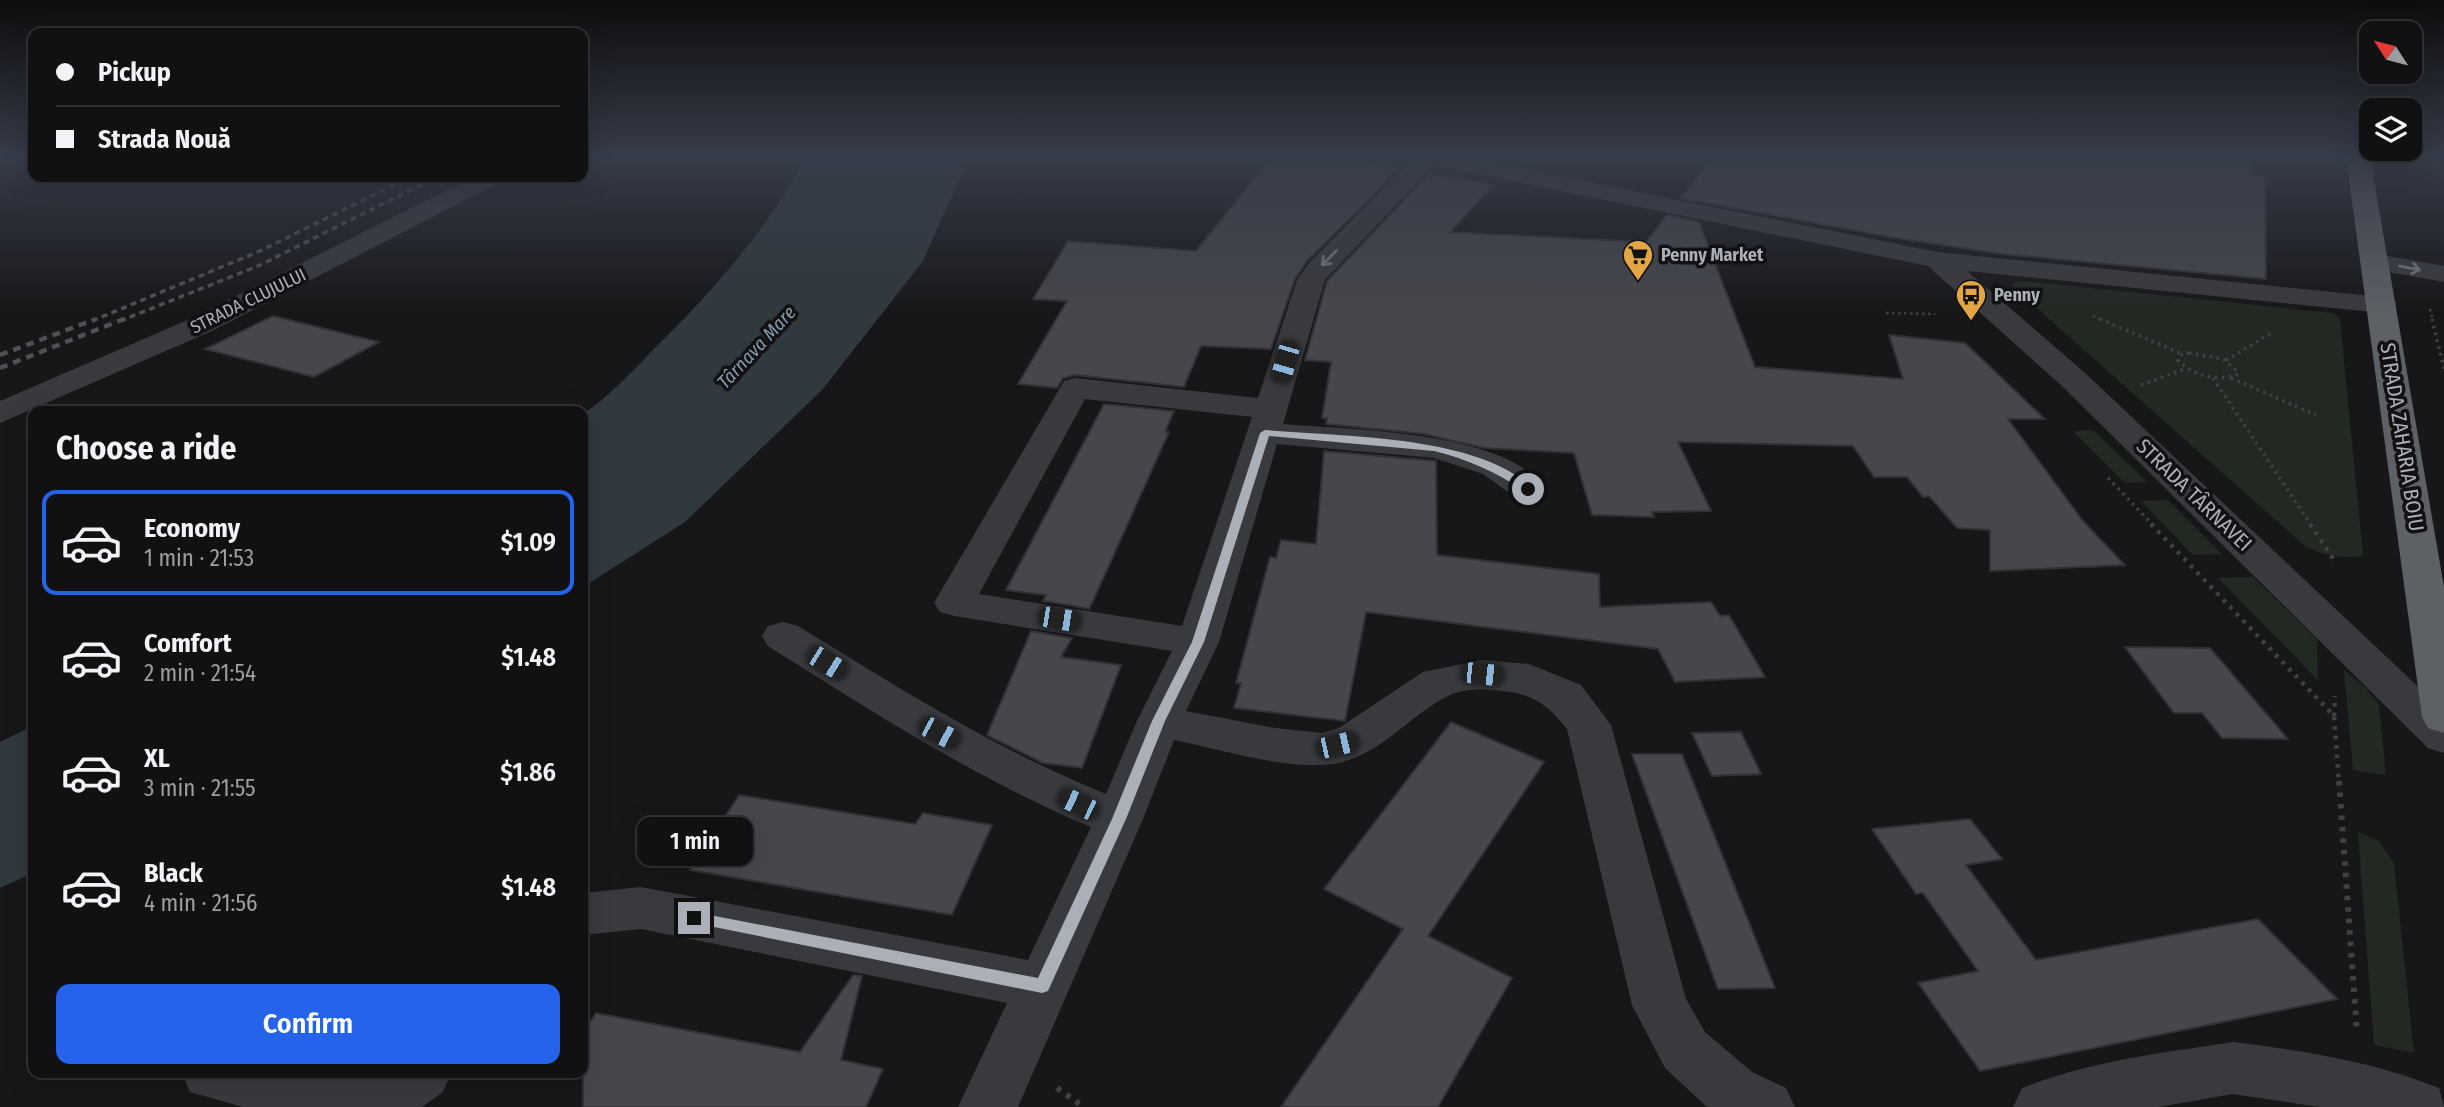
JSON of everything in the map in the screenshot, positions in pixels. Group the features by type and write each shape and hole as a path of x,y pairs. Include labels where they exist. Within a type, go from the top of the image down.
{"highway":[{"name":"STRADA ZAHARIA BOIU","path":"2367,209 2444,717"}],"street":[{"name":"STRADA CLUJULUI","path":"0,412 201,325 429,209"},
{"path":"988,1107 1119,819 1159,721 1198,642 1311,280 1378,209"},
{"name":"STRADA TÂRNAVEI","path":"1684,209 1937,260 2382,304"},
{"name":"STRADA TÂRNAVEI","path":"1937,260 2073,379 2444,737"},
{"path":"2376,261 2444,274"},
{"path":"1198,642 954,603 1075,388 1464,454 1495,467 1528,489"},
{"path":"783,636 939,733 1078,804 1119,819"},
{"path":"1159,721 1275,744 1322,749 1353,741 1438,681 1482,674 1530,679 1565,696 1590,725 1660,1005 1685,1050 1731,1091 1765,1107"},
{"path":"588,913 641,908 1042,986"},
{"path":"2043,1107 2096,1091 2234,1068 2310,1078 2418,1107"},
{"path":"233,1078 346,1104 390,1096 415,1078"}],"path":[{"path":"1886,313 1940,314"},
{"path":"2231,377 2236,375 2237,368 2226,360 2198,353 2179,357 2181,364 2194,372 2213,377 2231,377 2315,415"},
{"path":"2099,468 2334,716 2361,1090"}],"shaded area":[{"path":"2022,281 2333,313 2340,319 2363,556 2334,556 2306,547 2013,287 2014,283"},
{"path":"2093,430 2147,482 2125,483 2073,431"},
{"path":"2168,500 2222,554 2193,555 2141,501"},
{"path":"2253,577 2317,639 2318,680 2218,578"},
{"path":"2344,670 2365,687 2379,705 2386,775 2353,770"},
{"path":"2358,832 2379,841 2394,863 2414,1053 2374,1045"}],"water":[{"name":"Târnava Mare","path":"775,209 946,209 923,261 823,389 685,522 588,584 588,410 626,377 715,285"},
{"path":"28,728 28,875 0,888 0,742"}],"building":[{"path":"1230,209 1359,209 1307,261 1295,279 1271,349 1201,346 1184,387 1075,375 1063,378 1057,388 1018,384 1067,301 1033,299 1068,241 1196,251"},
{"path":"1396,209 1471,209 1450,232 1646,242 1667,215 1699,222 1755,367 1903,379 1889,335 1965,343 2045,419 2008,419 2083,521 2125,565 1990,571 1990,530 1957,528 1929,496 1923,497 1907,477 1874,477 1853,446 1678,442 1711,511 1652,512 1654,517 1592,515 1574,453 1484,448 1424,434 1326,424 1327,418 1322,418 1331,362 1305,360 1327,281"},
{"path":"1738,209 2265,209 2266,279 2002,254 1896,238"},
{"path":"273,316 379,342 314,377 205,349"},
{"path":"1104,404 1174,411 1165,432 1169,432 1089,609 1043,601 1046,595 1006,590"},
{"path":"1324,451 1436,461 1437,555 1599,574 1600,607 1711,602 1720,616 1729,615 1765,677 1675,682 1658,649 1366,612 1345,721 1234,708 1241,683 1236,683 1270,557 1276,558 1281,540 1316,544"},
{"path":"1031,631 1072,638 1061,657 1121,665 1082,768 1043,763 987,735"},
{"path":"2125,647 2210,648 2288,739 2222,738 2202,713 2174,713"},
{"path":"1451,722 1544,762 1428,936 1512,978 1438,1107 1281,1107 1403,929 1324,889"},
{"path":"1741,732 1761,774 1712,776 1692,733"},
{"path":"1632,754 1682,754 1775,988 1718,989"},
{"path":"739,795 915,824 923,813 992,825 952,915 690,870"},
{"path":"1970,819 2002,859 1966,865 2036,960 2258,919 2337,999 1980,1071 1918,983 1978,971 1923,893 1916,894 1872,829"},
{"path":"853,975 862,976 841,1060 883,1069 866,1107 583,1107 583,1078 588,1078 588,1025 596,1013 800,1052"}],"railway":[{"path":"92,321 260,251 346,209"},
{"path":"120,321 258,266 373,209"},
{"path":"0,355 96,319"},
{"path":"0,368 124,319"}],"place":[{"name":"Penny Market","path":"1638,282"},
{"name":"Penny","path":"1971,322"}],"route":[{"path":"694,918 1042,986 1119,819 1159,721 1198,642 1265,433 1434,448 1464,454 1495,467 1528,489"}]}
